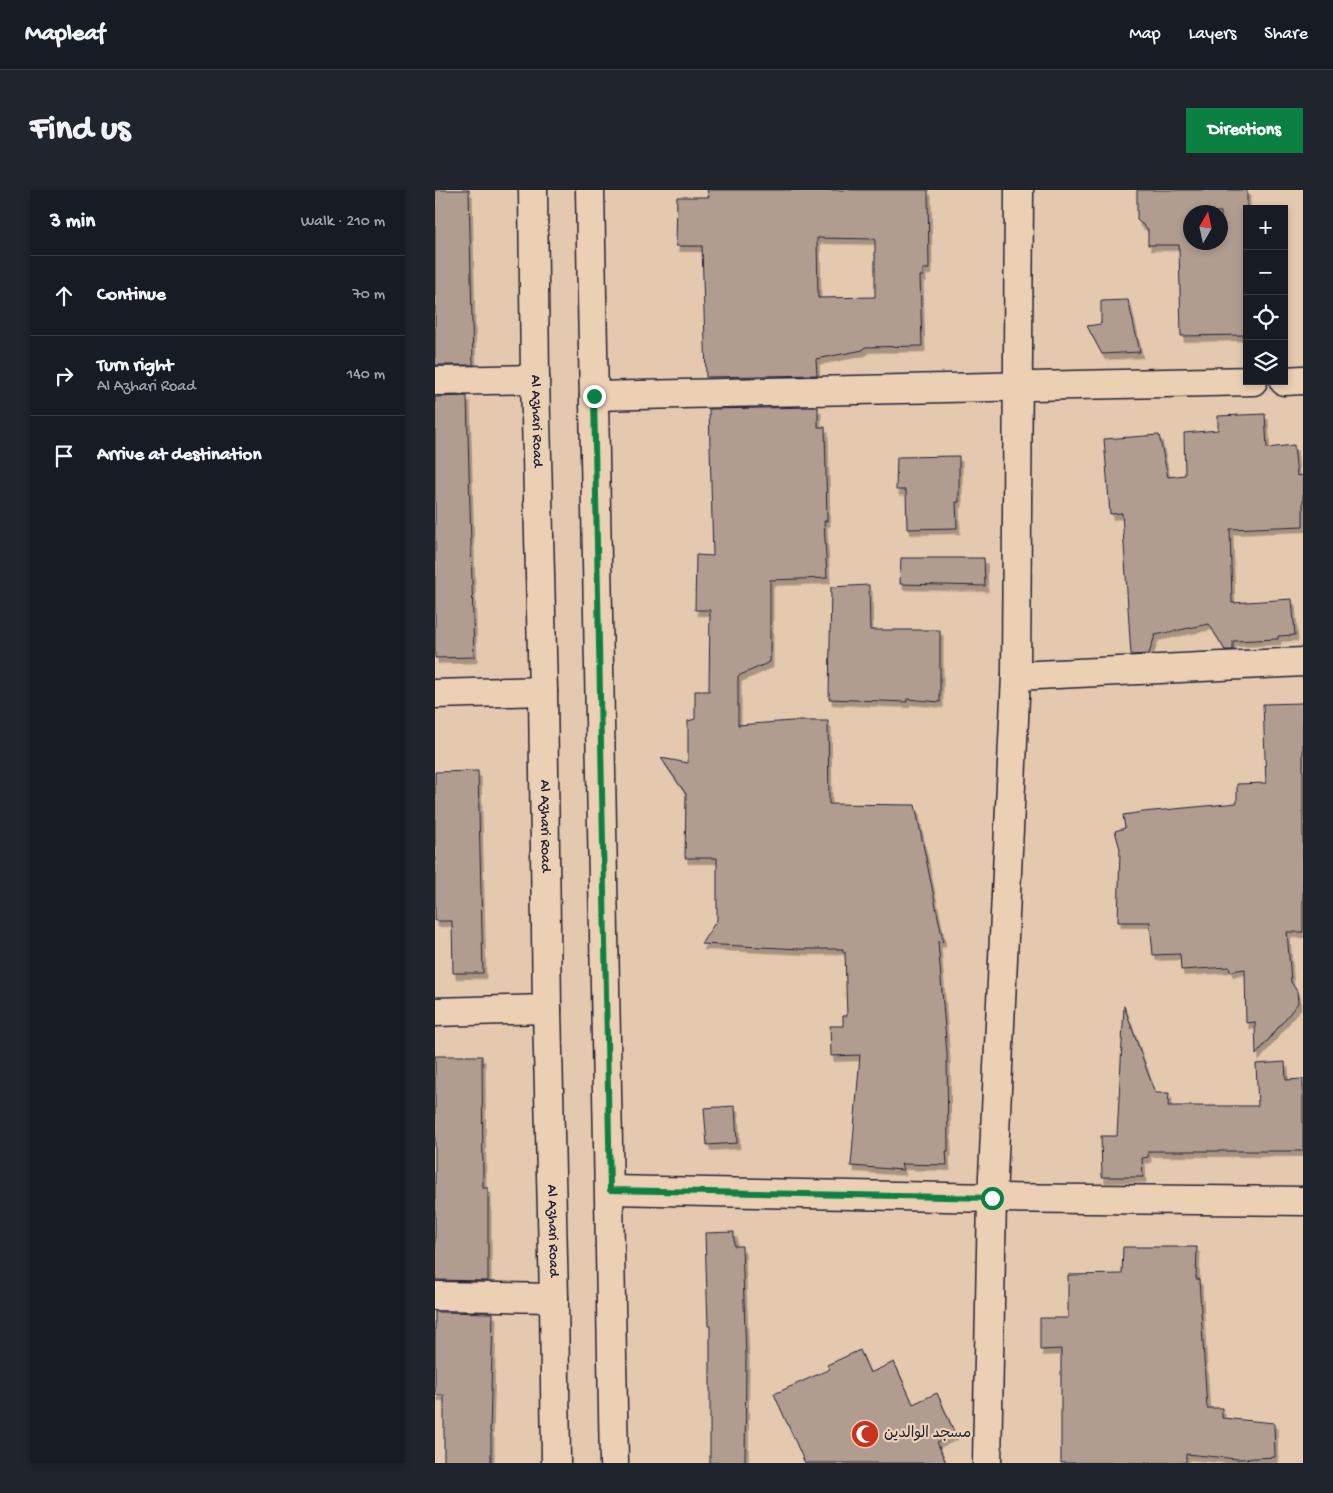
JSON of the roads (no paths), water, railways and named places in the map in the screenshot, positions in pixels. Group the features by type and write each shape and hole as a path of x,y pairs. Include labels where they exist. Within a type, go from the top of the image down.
{"street":[{"name":"Al Azhari Road","path":"533,190 556,1463"},
{"path":"590,190 614,1463"},
{"path":"987,1463 992,1198 1016,676 1019,190"},
{"path":"435,381 535,379"},
{"path":"1288,380 1303,380"},
{"path":"594,396 1243,381"},
{"path":"1016,676 1303,662"},
{"path":"435,694 543,691"},
{"path":"435,1012 547,1009"},
{"path":"610,1190 992,1198 1303,1201"},
{"path":"435,1296 554,1298"}],"place":[{"name":"مسجد الوالدين","path":"865,1434"}]}
